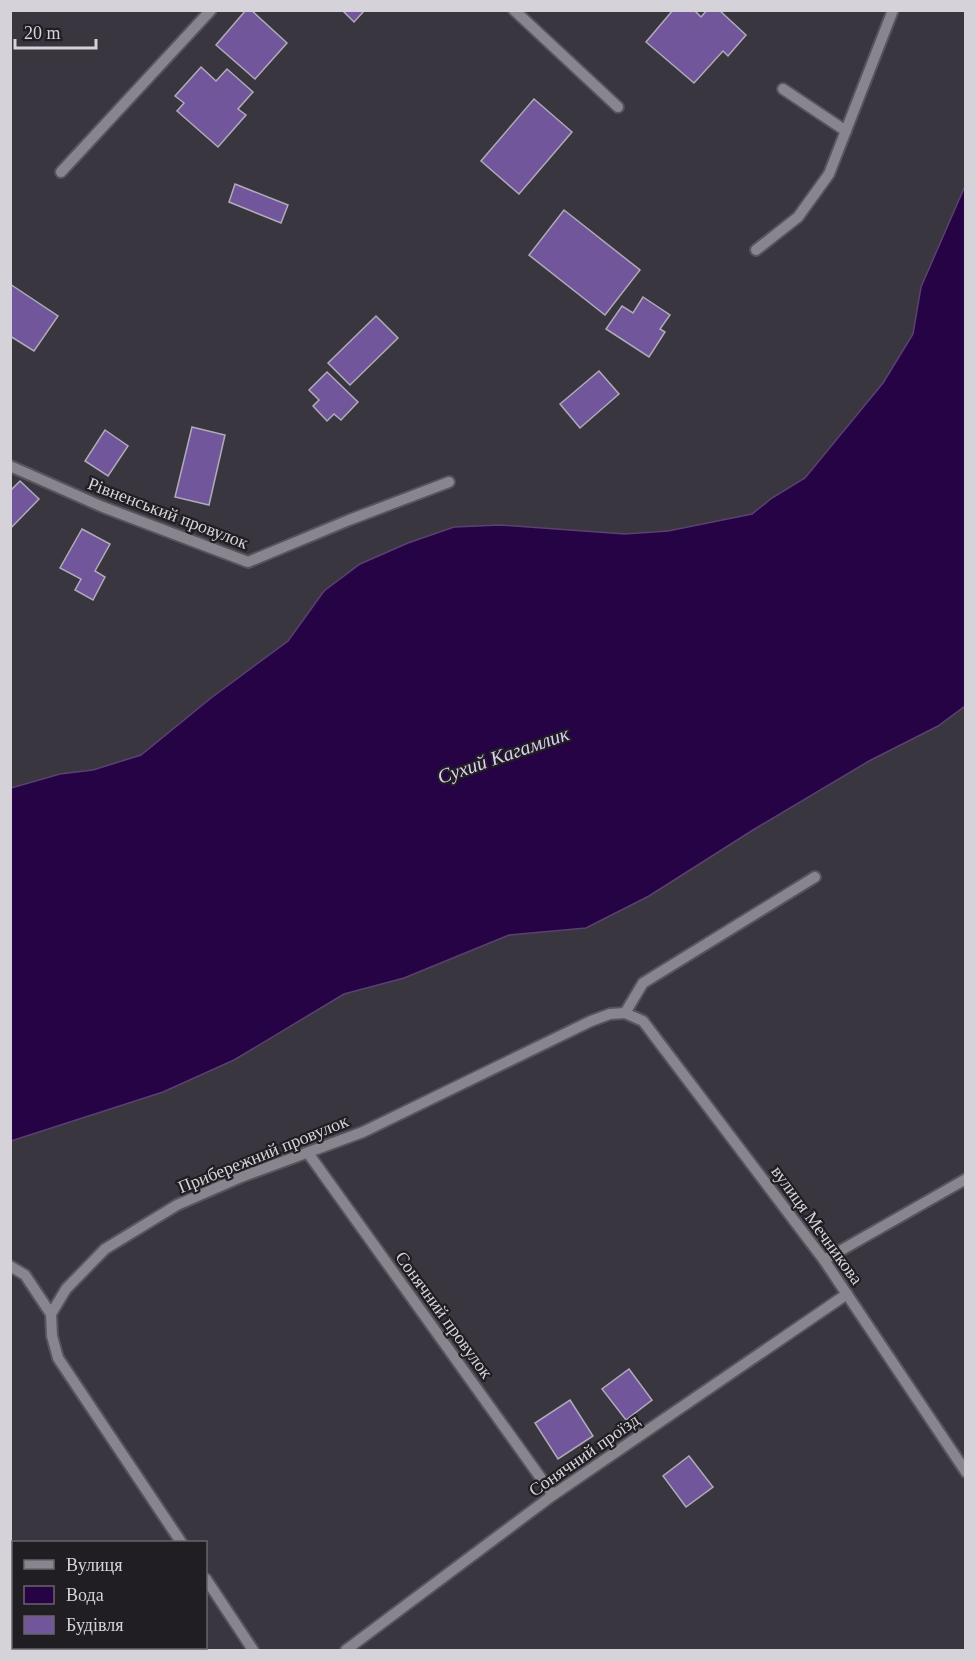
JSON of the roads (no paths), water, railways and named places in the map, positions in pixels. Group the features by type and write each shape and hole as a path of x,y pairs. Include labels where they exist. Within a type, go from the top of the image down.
{"street":[{"path":"61,172 211,10"},
{"path":"514,10 618,107"},
{"path":"756,250 798,217 829,174 893,10"},
{"path":"783,89 846,131"},
{"name":"Рівненський провулок","path":"10,466 103,507 248,562 449,482"},
{"path":"625,1013 643,983 815,877"},
{"name":"Прибережний провулок","path":"51,1314 66,1289 105,1249 177,1205 241,1177 363,1132 591,1021 610,1014 625,1013"},
{"name":"вулиця Мечникова","path":"625,1013 643,1021 824,1260 966,1472"},
{"name":"Сонячний провулок","path":"308,1153 553,1496"},
{"path":"824,1260 966,1179"},
{"path":"10,1266 25,1275 51,1314 52,1336 58,1358 180,1541"},
{"name":"Сонячний проїзд","path":"346,1650 553,1496 847,1294"},
{"path":"207,1581 253,1650"}],"water":[{"name":"Сухий Кагамлик","path":"965,186 965,706 938,726 869,761 753,830 649,896 586,928 509,935 404,978 344,994 234,1060 163,1092 11,1141 11,788 60,774 93,770 141,755 211,698 288,641 324,591 360,564 408,543 454,527 500,525 625,534 668,531 752,514 772,498 805,478 883,383 913,334 921,287"}]}
